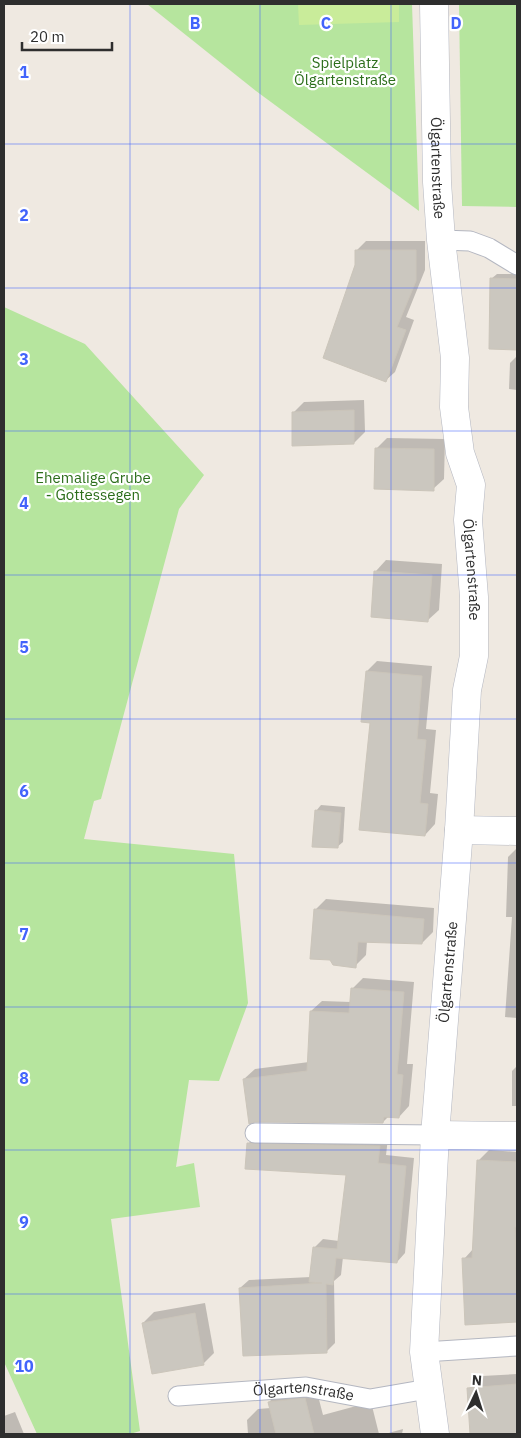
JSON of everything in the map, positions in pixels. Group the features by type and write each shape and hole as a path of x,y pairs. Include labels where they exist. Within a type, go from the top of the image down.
{"street":[{"name":"Ölgartenstraße","path":"434,4 437,182 441,240 455,358 454,407 456,425 460,453 471,485 468,520 474,597 474,656 467,690 459,830 435,1135 424,1352 436,1434"},
{"path":"459,830 517,831"},
{"path":"435,1135 517,1136"}],"lane":[{"path":"441,240 470,241 489,248 517,265"},
{"path":"255,1133 435,1135"},
{"path":"424,1352 517,1346"},
{"name":"Ölgartenstraße","path":"178,1396 306,1387 370,1399 428,1389"}],"green space":[{"name":"Spielplatz Ölgartenstraße","path":"147,4 412,4 419,211 256,91"},
{"path":"298,4 399,4 399,22 299,25"},
{"path":"459,4 517,4 517,207 462,206"},
{"name":"Ehemalige Grube - Gottessegen","path":"4,307 85,344 204,475 179,509 101,799 94,801 84,839 234,854 248,1003 219,1081 189,1080 176,1167 194,1163 200,1207 111,1219 140,1431 130,1434 37,1434 4,1362"}],"building":[{"path":"355,250 416,250 416,281 397,327 406,330 386,382 323,358 355,265"},
{"path":"490,278 517,279 517,350 489,349"},
{"path":"354,410 354,444 292,446 292,412"},
{"path":"375,448 434,449 434,491 374,489"},
{"path":"374,571 432,575 428,622 371,617"},
{"path":"366,671 422,676 417,739 426,740 420,803 428,804 425,836 359,830 370,723 361,722"},
{"path":"315,810 341,813 338,848 312,847"},
{"path":"314,909 424,919 422,944 358,942 356,968 333,965 330,960 310,959"},
{"path":"351,988 404,992 397,1074 403,1075 399,1118 384,1117 383,1123 255,1122 249,1124 243,1079 307,1071 310,1011 349,1013"},
{"path":"247,1143 380,1146 378,1163 406,1166 397,1263 336,1258 333,1285 326,1284 327,1353 243,1356 239,1288 322,1283 309,1282 313,1247 337,1249 346,1175 245,1169"},
{"path":"477,1160 517,1162 517,1227 515,1227 517,1322 465,1325 462,1258 472,1258"},
{"path":"195,1313 204,1365 152,1374 142,1323"},
{"path":"517,1384 517,1434 470,1434 467,1388"},
{"path":"305,1398 314,1434 276,1434 268,1402"}]}
